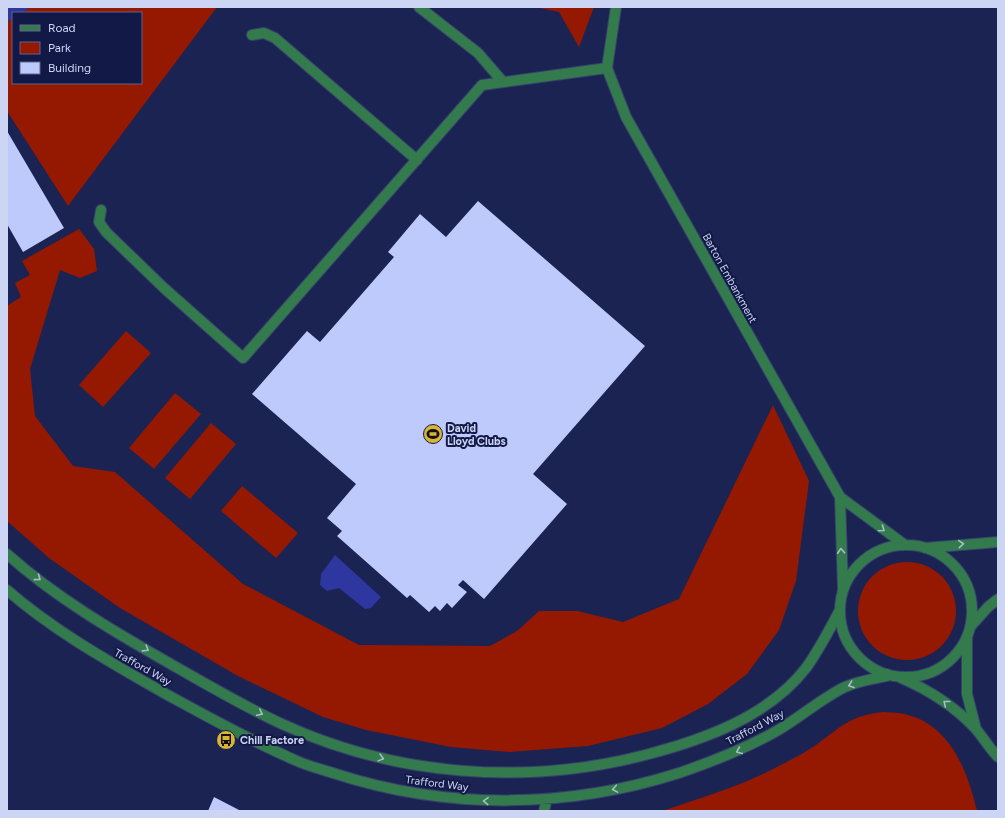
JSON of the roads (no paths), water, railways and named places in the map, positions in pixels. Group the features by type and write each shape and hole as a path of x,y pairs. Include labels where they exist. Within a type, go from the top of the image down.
{"street":[{"path":"419,7 478,53 503,82"},
{"path":"101,210 99,222 106,232 164,288 243,358 482,85 607,68 616,7"},
{"path":"252,35 264,33 275,38 417,160"},
{"name":"Barton Embankment","path":"607,68 626,117 840,497 905,545"},
{"name":"Barton Embankment","path":"840,497 843,590"},
{"path":"998,542 925,548 905,545 886,548 868,556 853,571 843,590 840,610 843,631 852,650 868,665 887,674 908,677 930,672 949,661 962,646 968,632 988,607 998,599"},
{"path":"925,548 943,556 952,565 968,587 972,607 968,632 967,694 976,729 985,744 998,757"},
{"name":"Trafford Way","path":"7,554 74,605 154,654 236,701 284,725 331,743 383,759 421,767 472,773 522,773 572,770 622,761 667,750 709,735 741,721 769,703 792,683 811,660 840,610"},
{"name":"Trafford Way","path":"7,590 49,622 109,662 238,734 299,762 358,781 413,794 467,800 505,802 547,799 618,789 712,762 764,738 845,687 887,676 887,674"},
{"path":"897,676 920,686 939,697 976,729"},
{"path":"544,811 547,799"}],"place":[{"name":"David Lloyd Clubs","path":"433,434"},
{"name":"Chill Factore","path":"226,740"}]}
